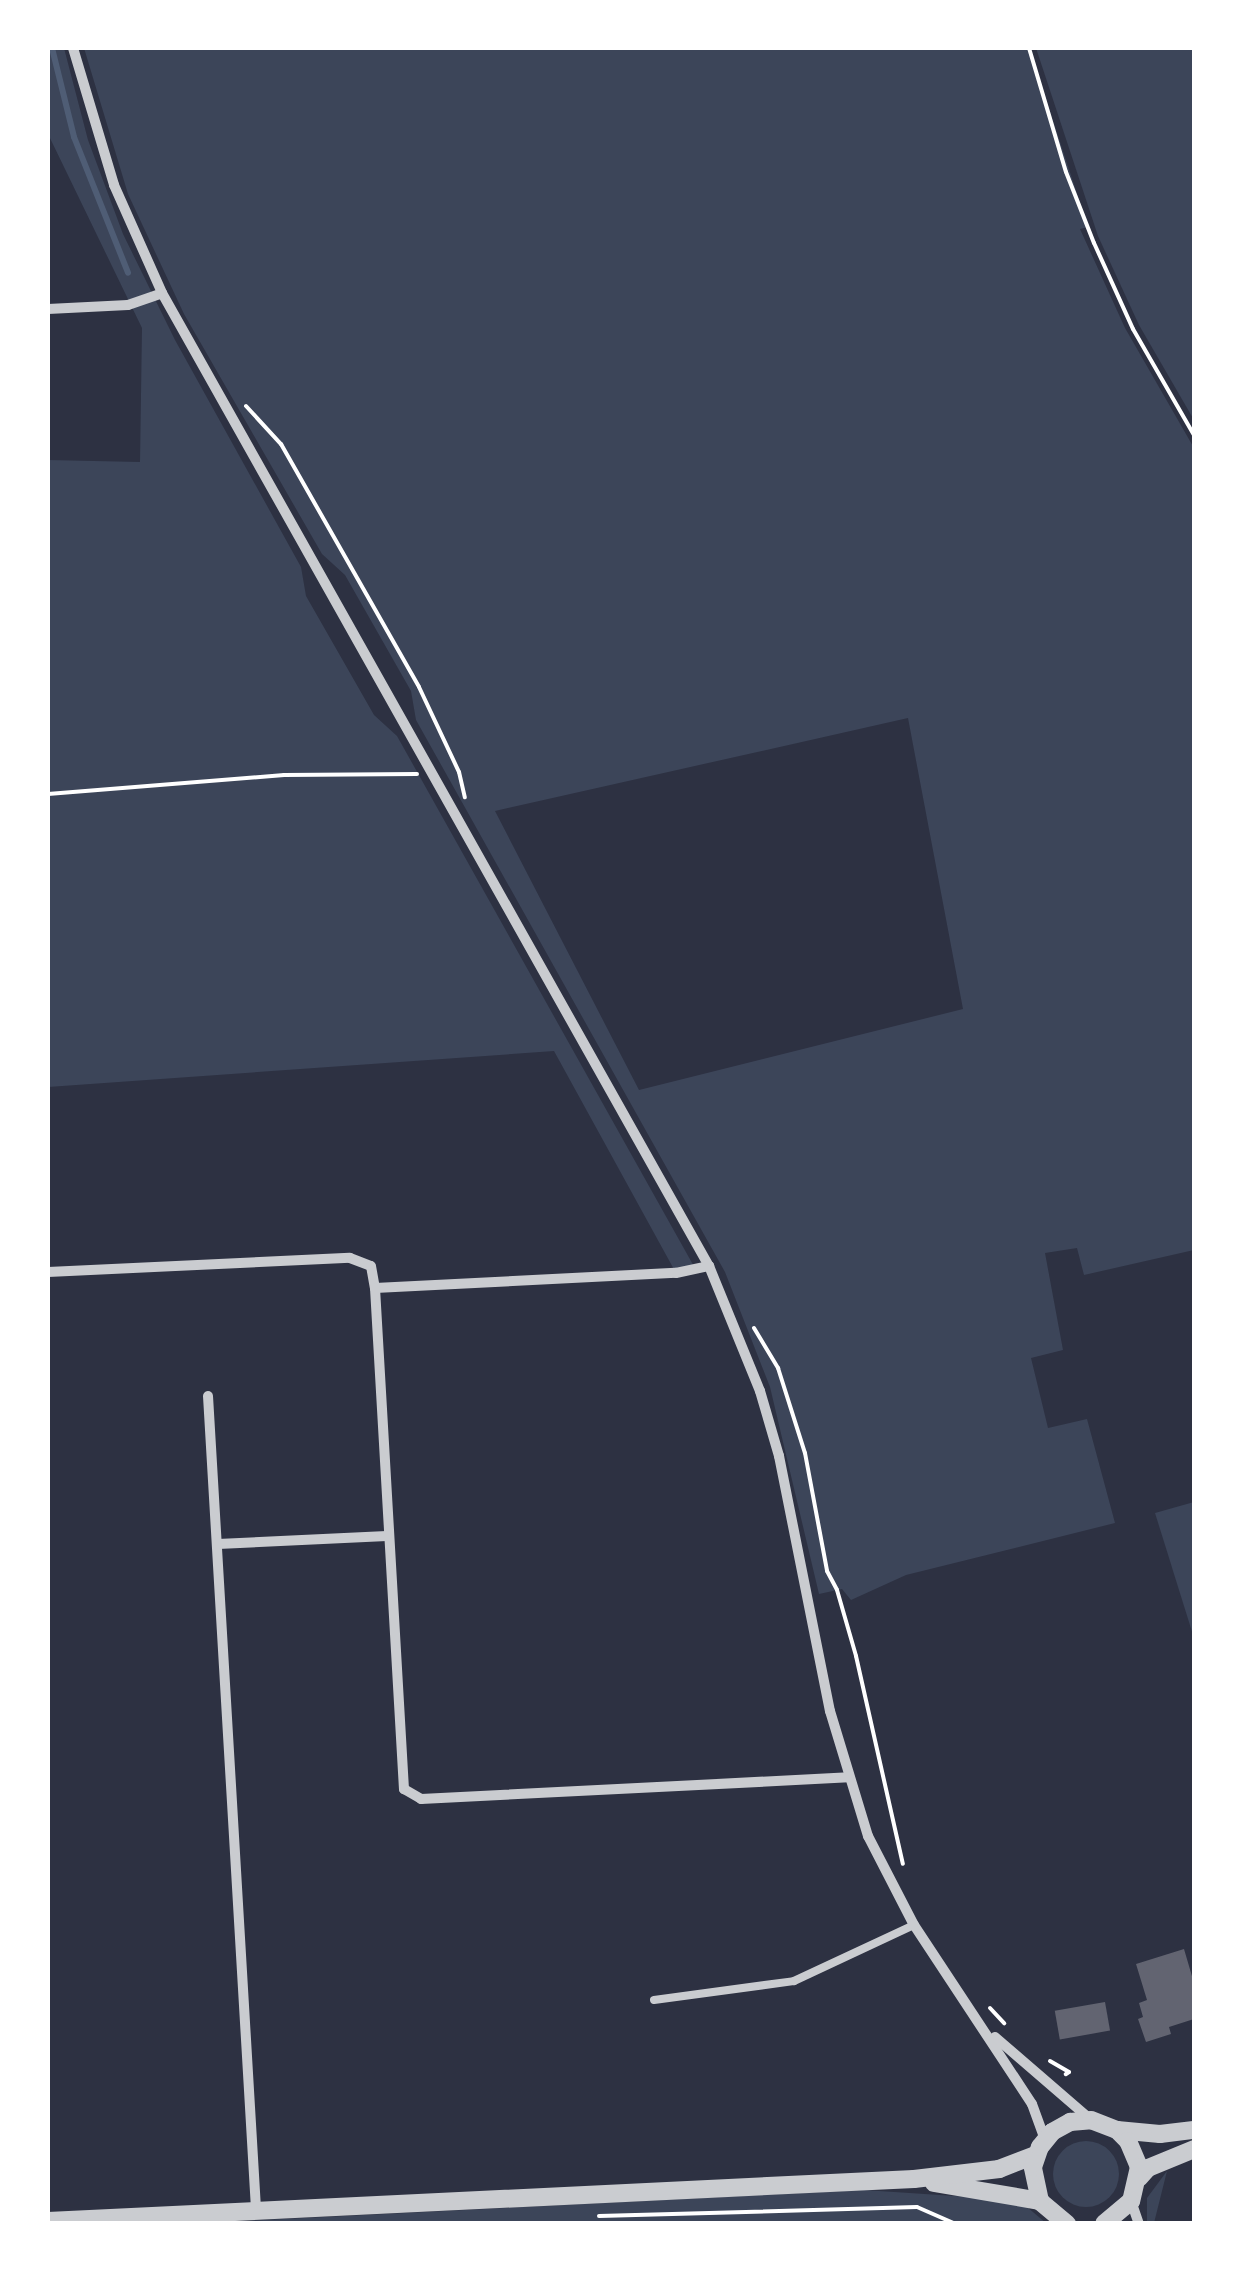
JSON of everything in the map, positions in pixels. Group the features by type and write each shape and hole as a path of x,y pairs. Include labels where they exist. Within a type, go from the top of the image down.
{"street":[{"path":"73,48 114,185 162,293 709,1266 760,1390 848,1776 868,1836 914,1925 987,2030 1032,2104 1041,2147 1033,2181 1040,2201"},
{"path":"48,309 128,305 162,293"},
{"path":"48,1272 350,1258 371,1266 376,1288 401,1784 414,1797 848,1776"},
{"path":"376,1288 676,1272 709,1266"},
{"path":"208,1396 256,2209"},
{"path":"218,1544 387,1536"},
{"path":"987,2030 1092,2120 1117,2130 1160,2134 1194,2130"},
{"path":"48,2221 914,2179 999,2169 1041,2147 1070,2122 1092,2120"},
{"path":"1104,2224 1132,2201 1139,2178 1136,2155 1117,2130"},
{"path":"1139,2178 1159,2162 1194,2149"},
{"path":"914,2179 1040,2201 1068,2224"},
{"path":"1132,2201 1139,2224"}],"lane":[{"path":"654,2000 794,1981 914,1925"}],"path":[{"path":"1029,48 1066,172 1094,243 1133,330 1194,435"},
{"path":"48,794 284,775 388,777 431,771"},
{"path":"837,1590 905,1875"},
{"path":"984,2001 1010,2030"},
{"path":"1039,2054 1069,2072"},
{"path":"588,2217 917,2207 956,2224"}],"shaded area":[{"path":"48,48 64,48 88,140 123,234 175,340 301,567 306,596 374,715 397,736 696,1270 676,1273 554,1051 48,1087 48,460 140,462 142,328 48,134"},
{"path":"84,48 1029,48 1088,227 1080,229 1125,328 1194,448 1194,1250 1084,1275 1077,1248 1045,1253 1063,1350 1031,1358 1048,1428 1087,1419 1115,1523 906,1575 851,1600 842,1589 819,1594 770,1387 725,1272 416,720 411,691 345,575 322,554 184,314 128,194","holes":["908,718 963,1009 639,1090 495,811"]},
{"path":"1036,48 1194,48 1194,420 1139,325 1098,236"},
{"path":"1194,1502 1194,1638 1155,1513"},
{"path":"1086,2141 1099,2143 1109,2151 1117,2161 1117,2187 1109,2197 1099,2205 1086,2207 1073,2205 1063,2197 1055,2187 1053,2174 1055,2161 1063,2151 1073,2143"},
{"path":"1167,2171 1154,2223 1147,2223 1147,2198"},
{"path":"864,2190 970,2197 1027,2207 1046,2223 186,2224"}],"building":[{"path":"1184,1949 1194,1983 1194,2019 1169,2027 1171,2034 1146,2042 1138,2019 1143,2017 1139,2003 1147,2000 1136,1964"},
{"path":"1105,2002 1110,2031 1060,2039 1055,2011"}],"waterway":[{"path":"52,48 74,137 128,273"}]}
